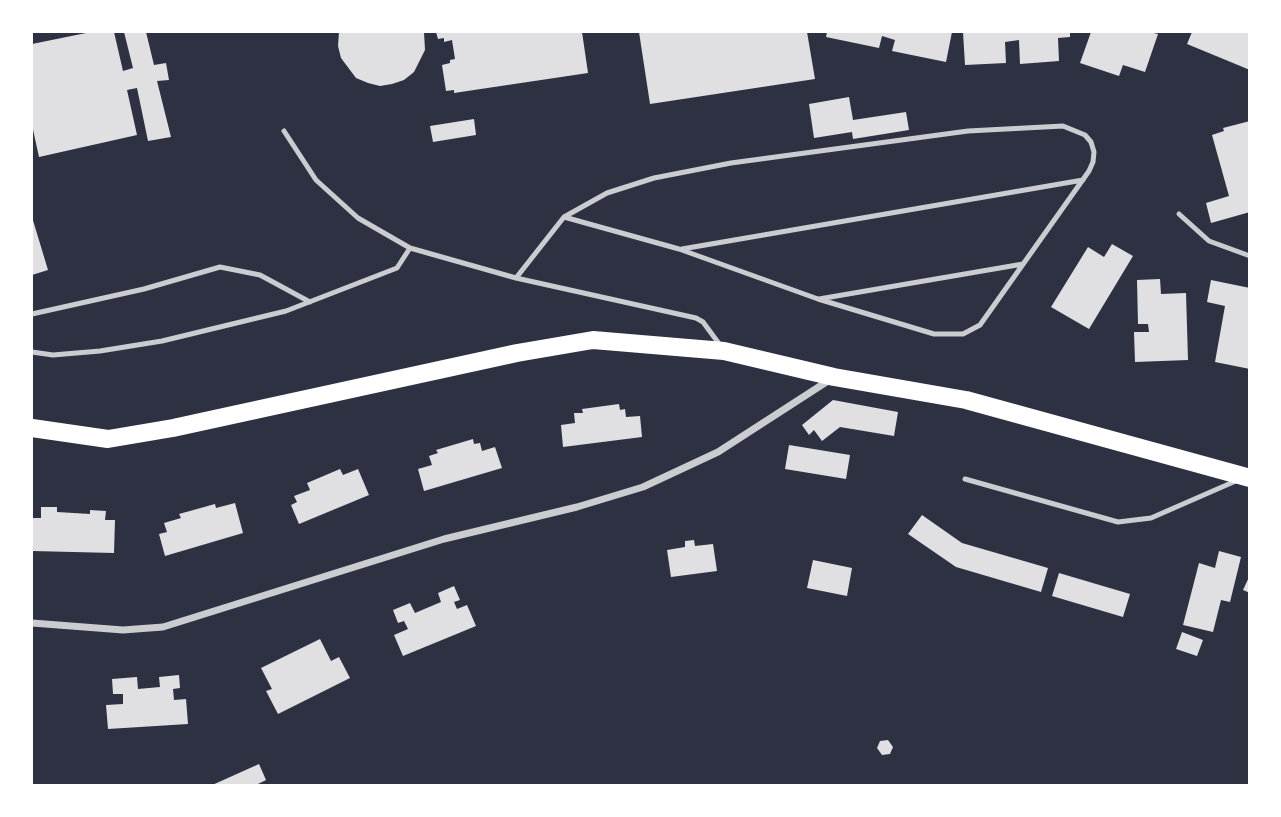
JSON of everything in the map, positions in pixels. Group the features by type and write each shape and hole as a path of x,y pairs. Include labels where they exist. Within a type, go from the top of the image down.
{"main road":[{"path":"32,428 108,439 212,420 517,353 593,340 724,351 834,377 966,400 1247,478"}],"street":[{"path":"32,623 123,630 163,627 444,539 576,507 643,487 718,452 834,377"}],"lane":[{"path":"516,278 564,216 607,193 667,176 732,163 1004,127 1063,126 1085,135 1094,152 1093,162 1083,180 980,325 963,334 934,334 818,299 679,249 564,216"},
{"path":"284,131 316,180 358,218 410,248 516,278 696,318 703,322 724,351"},
{"path":"679,249 1083,180"},
{"path":"1179,214 1209,241 1250,256"},
{"path":"32,352 52,355 100,351 162,341 286,311 397,268 410,248"},
{"path":"818,299 1023,264"},
{"path":"32,314 144,289 220,267 260,275 310,302"},
{"path":"965,479 1118,522 1151,518 1247,478"}],"building":[{"path":"91,32 114,32 123,71 133,68 124,32 146,32 154,65 166,63 169,80 157,81 171,137 148,141 137,88 127,90 137,135 39,157 32,125 32,44"},
{"path":"339,32 424,32 425,50 414,72 404,80 380,86 356,78 341,58"},
{"path":"436,32 582,32 588,73 454,93 454,90 446,91 442,65 455,59 452,40 444,42 444,38 438,39"},
{"path":"639,32 807,32 815,79 650,104"},
{"path":"827,32 952,32 946,62 892,51 895,40 882,36 879,48 826,37"},
{"path":"963,32 1070,32 1070,37 1058,38 1059,61 1020,64 1019,40 1005,42 1006,63 965,65"},
{"path":"1091,32 1158,34 1145,72 1123,65 1119,76 1080,63"},
{"path":"1192,32 1250,32 1250,70 1187,44"},
{"path":"849,97 853,120 906,112 909,130 853,139 852,132 814,138 809,104"},
{"path":"474,119 476,135 433,142 430,126"},
{"path":"1250,121 1250,212 1211,223 1206,203 1229,196 1212,135 1224,131 1223,128"},
{"path":"32,217 48,270 32,275"},
{"path":"1112,244 1133,256 1089,329 1051,307 1088,247 1104,257"},
{"path":"1160,279 1161,294 1186,293 1188,360 1135,362 1134,332 1149,332 1148,324 1138,324 1137,280"},
{"path":"1211,280 1250,288 1250,369 1215,362 1225,306 1207,302"},
{"path":"833,400 898,412 894,436 840,427 822,441 814,430 809,435 802,425"},
{"path":"619,404 620,410 625,409 626,417 640,416 642,437 563,447 561,425 575,423 574,413 583,413 582,409"},
{"path":"473,439 474,444 480,443 482,451 495,447 502,468 424,491 418,469 432,465 429,456 438,453 436,450"},
{"path":"789,445 850,455 846,479 785,469"},
{"path":"340,469 343,475 358,469 369,495 299,524 291,505 297,502 294,496 310,490 307,483"},
{"path":"235,503 243,533 165,556 159,534 167,532 164,523 181,518 179,514 215,504 216,508"},
{"path":"41,507 57,507 57,512 90,514 90,510 106,511 105,520 115,520 114,553 32,551 33,518 41,518"},
{"path":"922,515 962,543 1048,568 1041,592 956,567 908,534"},
{"path":"694,540 695,546 713,544 717,571 671,577 667,550 685,547 685,541"},
{"path":"1219,551 1241,557 1230,602 1221,600 1213,632 1183,625 1199,563 1215,568"},
{"path":"813,560 852,568 847,596 807,588"},
{"path":"1059,573 1130,594 1123,617 1052,596"},
{"path":"1250,575 1250,593 1243,590"},
{"path":"454,586 460,600 454,602 457,609 467,605 476,626 403,656 394,635 408,629 404,621 398,623 393,610 410,603 415,613 441,602 438,593"},
{"path":"1182,632 1203,640 1197,656 1176,649"},
{"path":"320,639 331,661 339,657 350,678 278,714 266,691 272,689 261,668"},
{"path":"179,675 180,688 173,689 174,700 186,699 188,724 108,729 106,705 123,704 123,694 113,694 112,679 137,677 138,689 160,687 159,677"},
{"path":"888,740 893,747 890,754 882,755 877,748 880,741"},
{"path":"259,764 266,780 254,786 210,786"}]}
